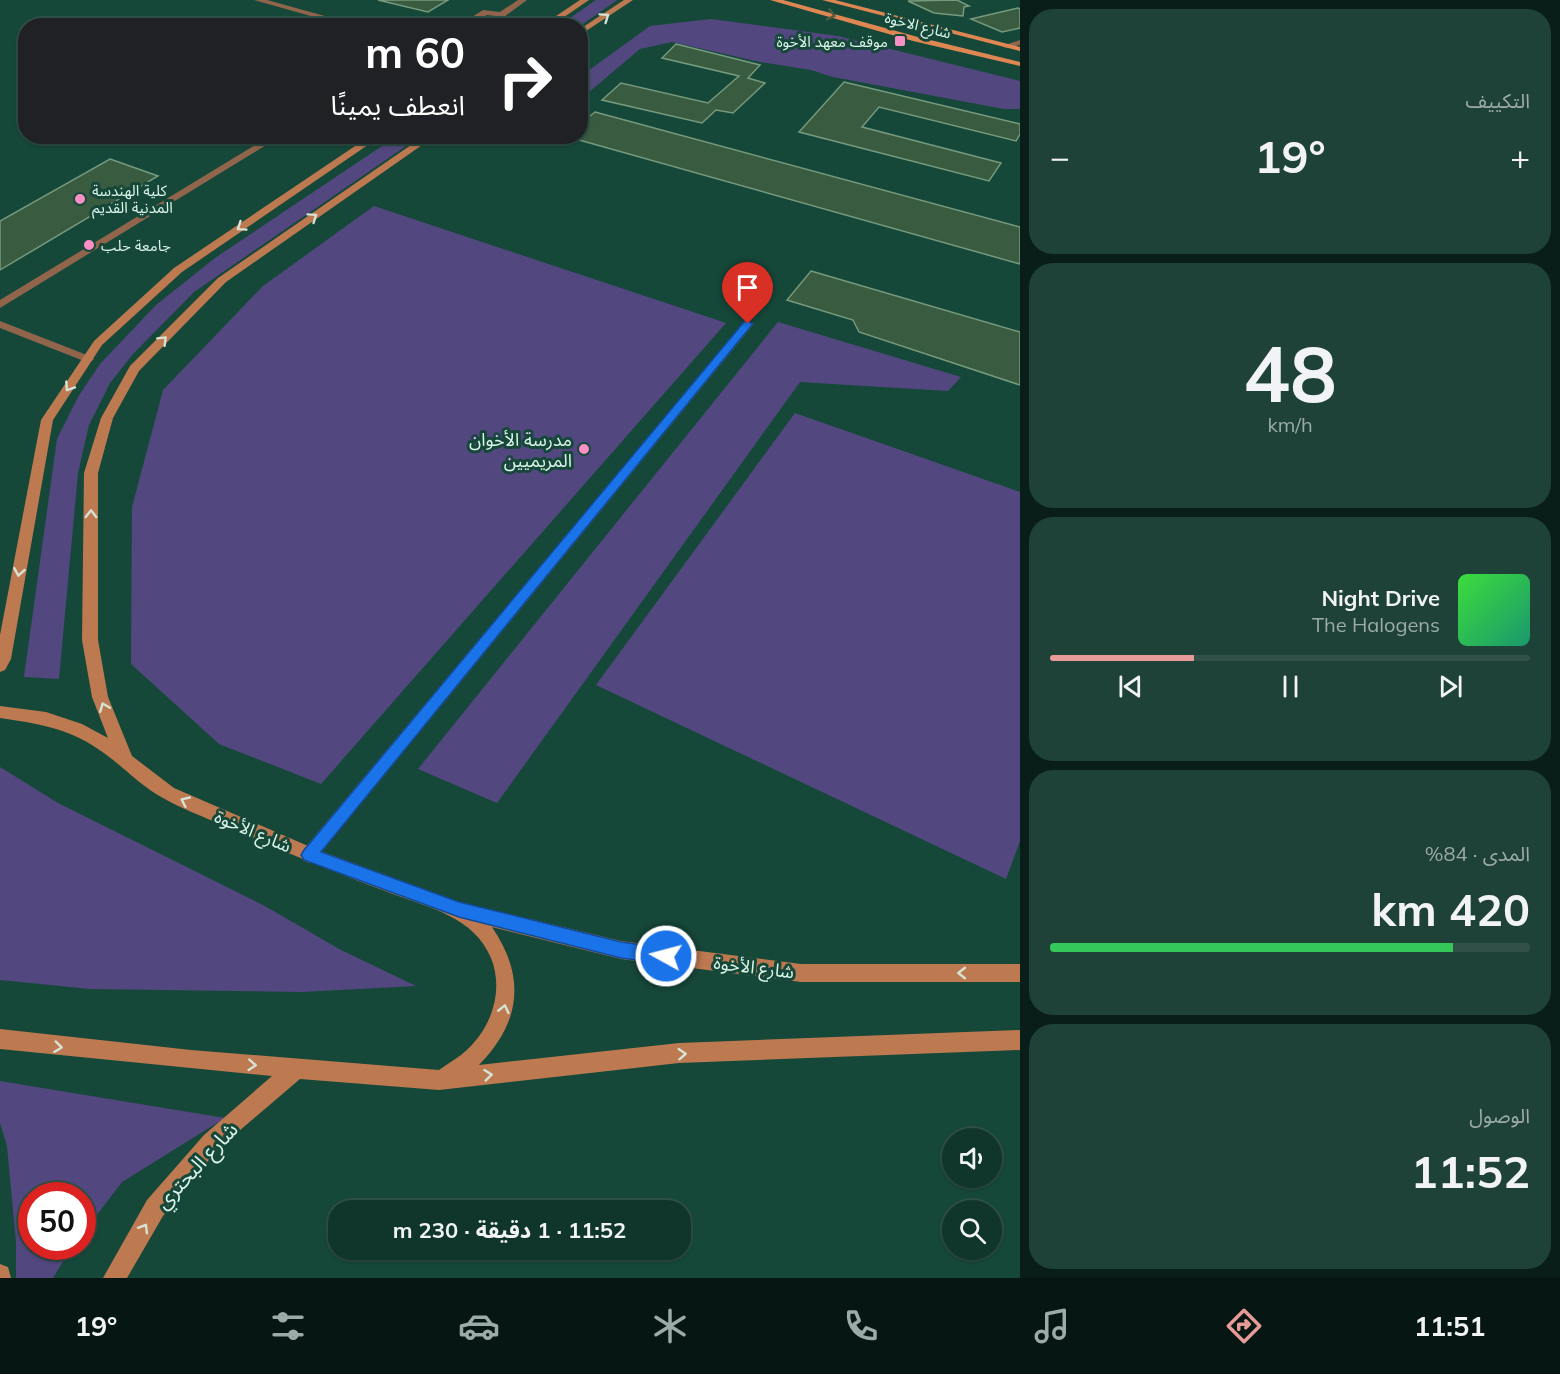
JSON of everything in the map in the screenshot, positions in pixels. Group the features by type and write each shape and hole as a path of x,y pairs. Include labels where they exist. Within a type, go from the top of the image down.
{"main road":[{"path":"557,18 585,0"},
{"path":"588,28 629,0"},
{"name":"شارع الاخوة","path":"774,0 916,39 1020,64"},
{"path":"826,0 841,1 1020,49"},
{"path":"0,666 47,420 99,343 178,270 365,144"},
{"path":"126,762 100,697 90,640 92,473 107,417 134,369 222,280 419,144"},
{"name":"شارع الأخوة","path":"0,712 46,718 76,729 103,743 168,793 236,825 309,855 459,910 621,950 801,973 1020,973"},
{"path":"439,1080 465,1067 486,1046 500,1023 507,996 505,969 496,945 480,924 459,910"},
{"path":"0,1039 98,1051 439,1080 679,1053 1020,1040"},
{"name":"شارع البحتري","path":"114,1278 155,1209 211,1142 297,1068"}],"street":[{"path":"258,0 327,18"},
{"path":"472,18 485,7 501,15 523,0"},
{"path":"1006,46 1020,42"},
{"path":"0,305 264,144"},
{"path":"0,324 88,359"},
{"path":"309,855 748,324"}],"shaded area":[{"path":"596,0 617,0 588,20 588,18 570,18"},
{"path":"711,19 838,36 1020,81 1020,109 1004,109 833,77 811,70 760,62 672,42 640,49 588,92 588,71 650,26"},
{"path":"385,144 409,144 194,292 133,354 110,383 89,425 78,473 59,679 24,677 57,439 78,397 100,364 156,305 215,258"},
{"path":"374,206 726,323 321,784 219,744 131,664 132,507 163,390 263,286"},
{"path":"778,322 961,377 948,391 800,382 497,803 418,769"},
{"path":"795,413 1020,492 1020,841 1006,879 596,685"},
{"path":"0,767 58,803 263,905 341,950 416,986 301,992 90,989 0,980"},
{"path":"0,1081 225,1118 122,1182 96,1216 96,1182 18,1182 18,1260 64,1260 53,1278 16,1278 16,1242 7,1146 0,1123"}],"building":[{"path":"378,0 448,0 428,12"},
{"path":"957,0 969,6 964,7 963,16 934,13 908,1"},
{"path":"1020,9 1020,28 1002,32 971,19"},
{"path":"676,44 760,65 748,78 765,83 733,113 716,110 702,123 602,100 621,83 708,103 739,76 662,58"},
{"path":"844,82 1020,124 1020,134 1016,141 879,107 862,127 1001,163 989,181 799,132"},
{"path":"595,112 1020,227 1020,264 588,142 588,118"},
{"name":"كلية الهندسة المدنية القديم","path":"110,159 158,176 0,270 0,221"},
{"path":"811,271 1020,332 1020,385 859,332 853,320 787,300"}],"place":[{"name":"موقف معهد الأخوة","path":"900,41"},
{"name":"كلية الهندسة المدنية القديم","path":"80,199"},
{"name":"جامعة حلب","path":"89,245"},
{"name":"مدرسة الأخوان المريميين","path":"584,449"}],"route":[{"path":"666,956 621,950 459,910 309,855 748,324"}]}
